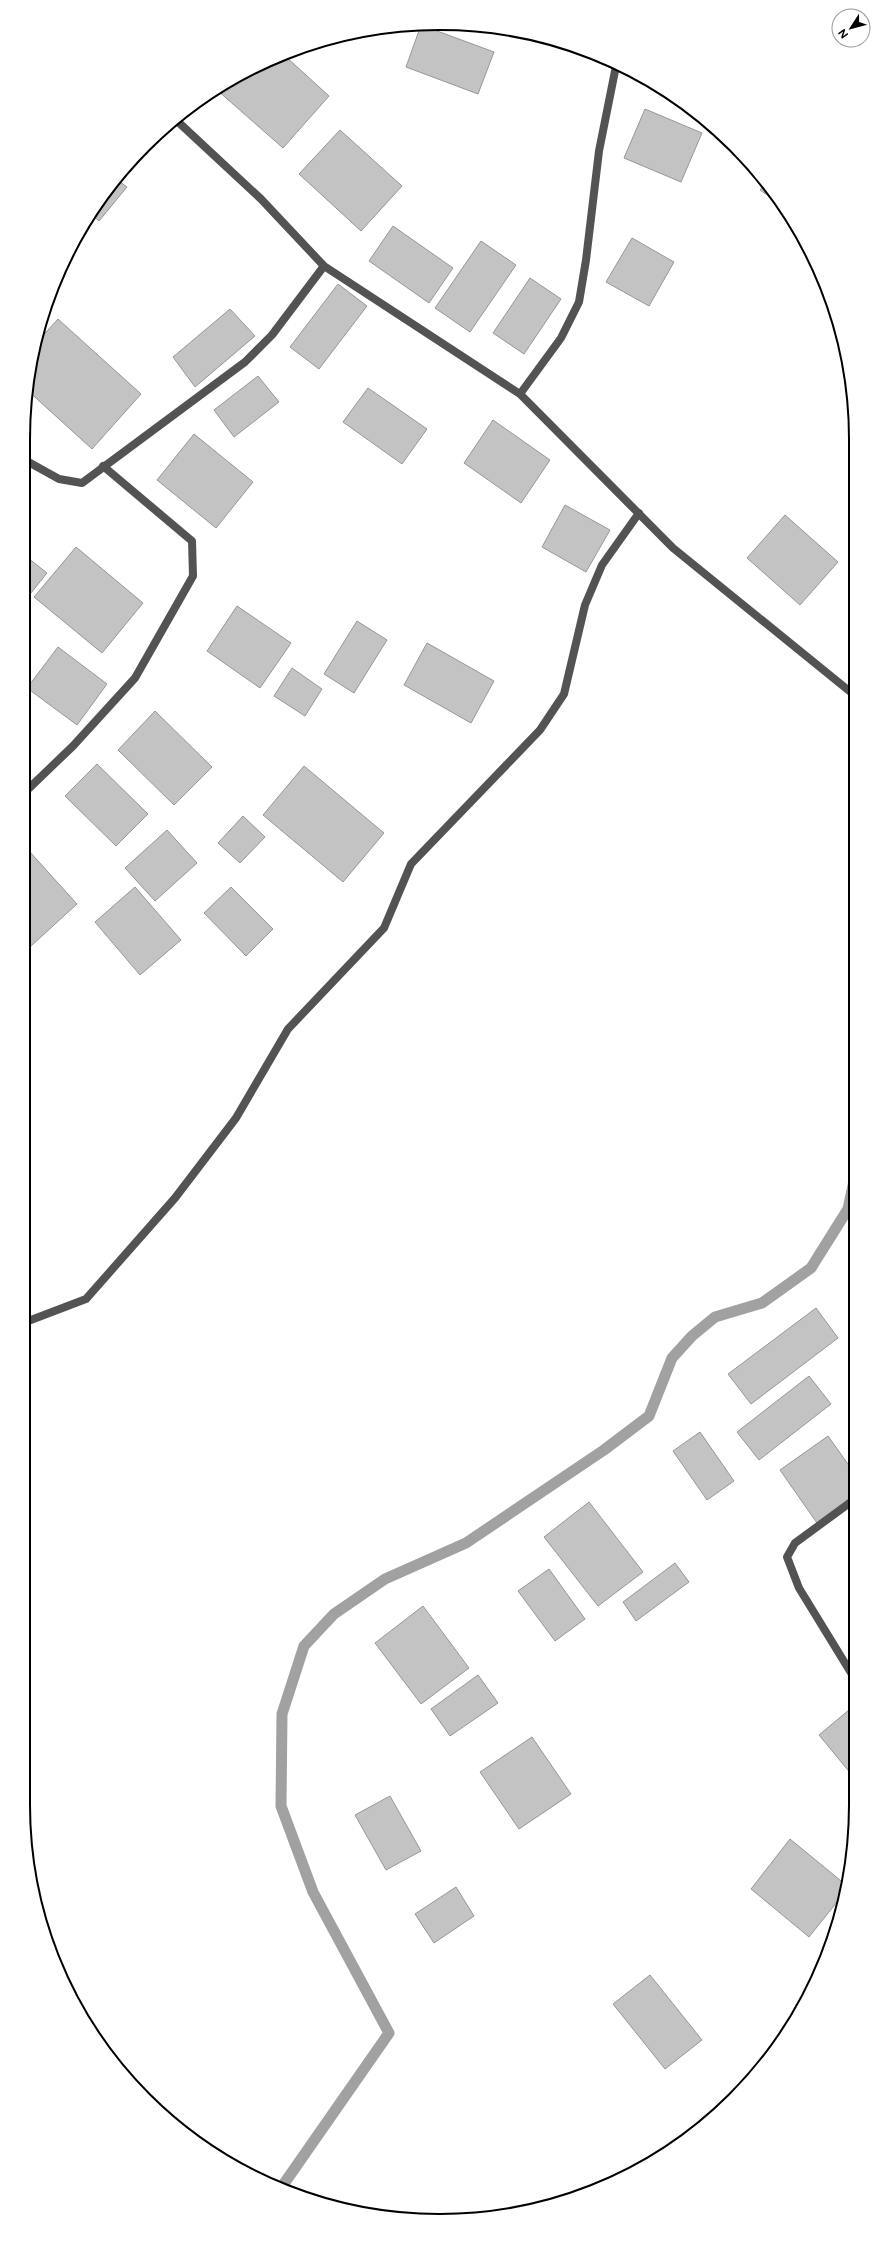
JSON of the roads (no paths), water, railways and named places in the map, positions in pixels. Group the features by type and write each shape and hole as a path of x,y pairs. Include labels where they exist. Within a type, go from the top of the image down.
{"street":[{"path":"520,394 561,338 579,302 586,260 599,151 615,69"},
{"path":"180,123 261,199 324,266 520,394 673,548 849,691"},
{"path":"30,463 59,479 82,483 245,362 272,335 324,266"},
{"path":"30,787 73,746 135,678 193,576 192,541 103,466"},
{"path":"30,1320 86,1299 175,1198 236,1118 288,1029 384,928 411,864 540,730 564,694 585,605 602,564 639,513"},
{"path":"849,1502 795,1542 787,1557 799,1588 849,1669"}],"waterway":[{"path":"284,2183 389,2033 313,1892 281,1806 282,1714 304,1646 334,1614 385,1579 466,1543 604,1450 649,1416 672,1358 692,1336 715,1317 762,1303 811,1268 848,1209 849,1204"}]}
